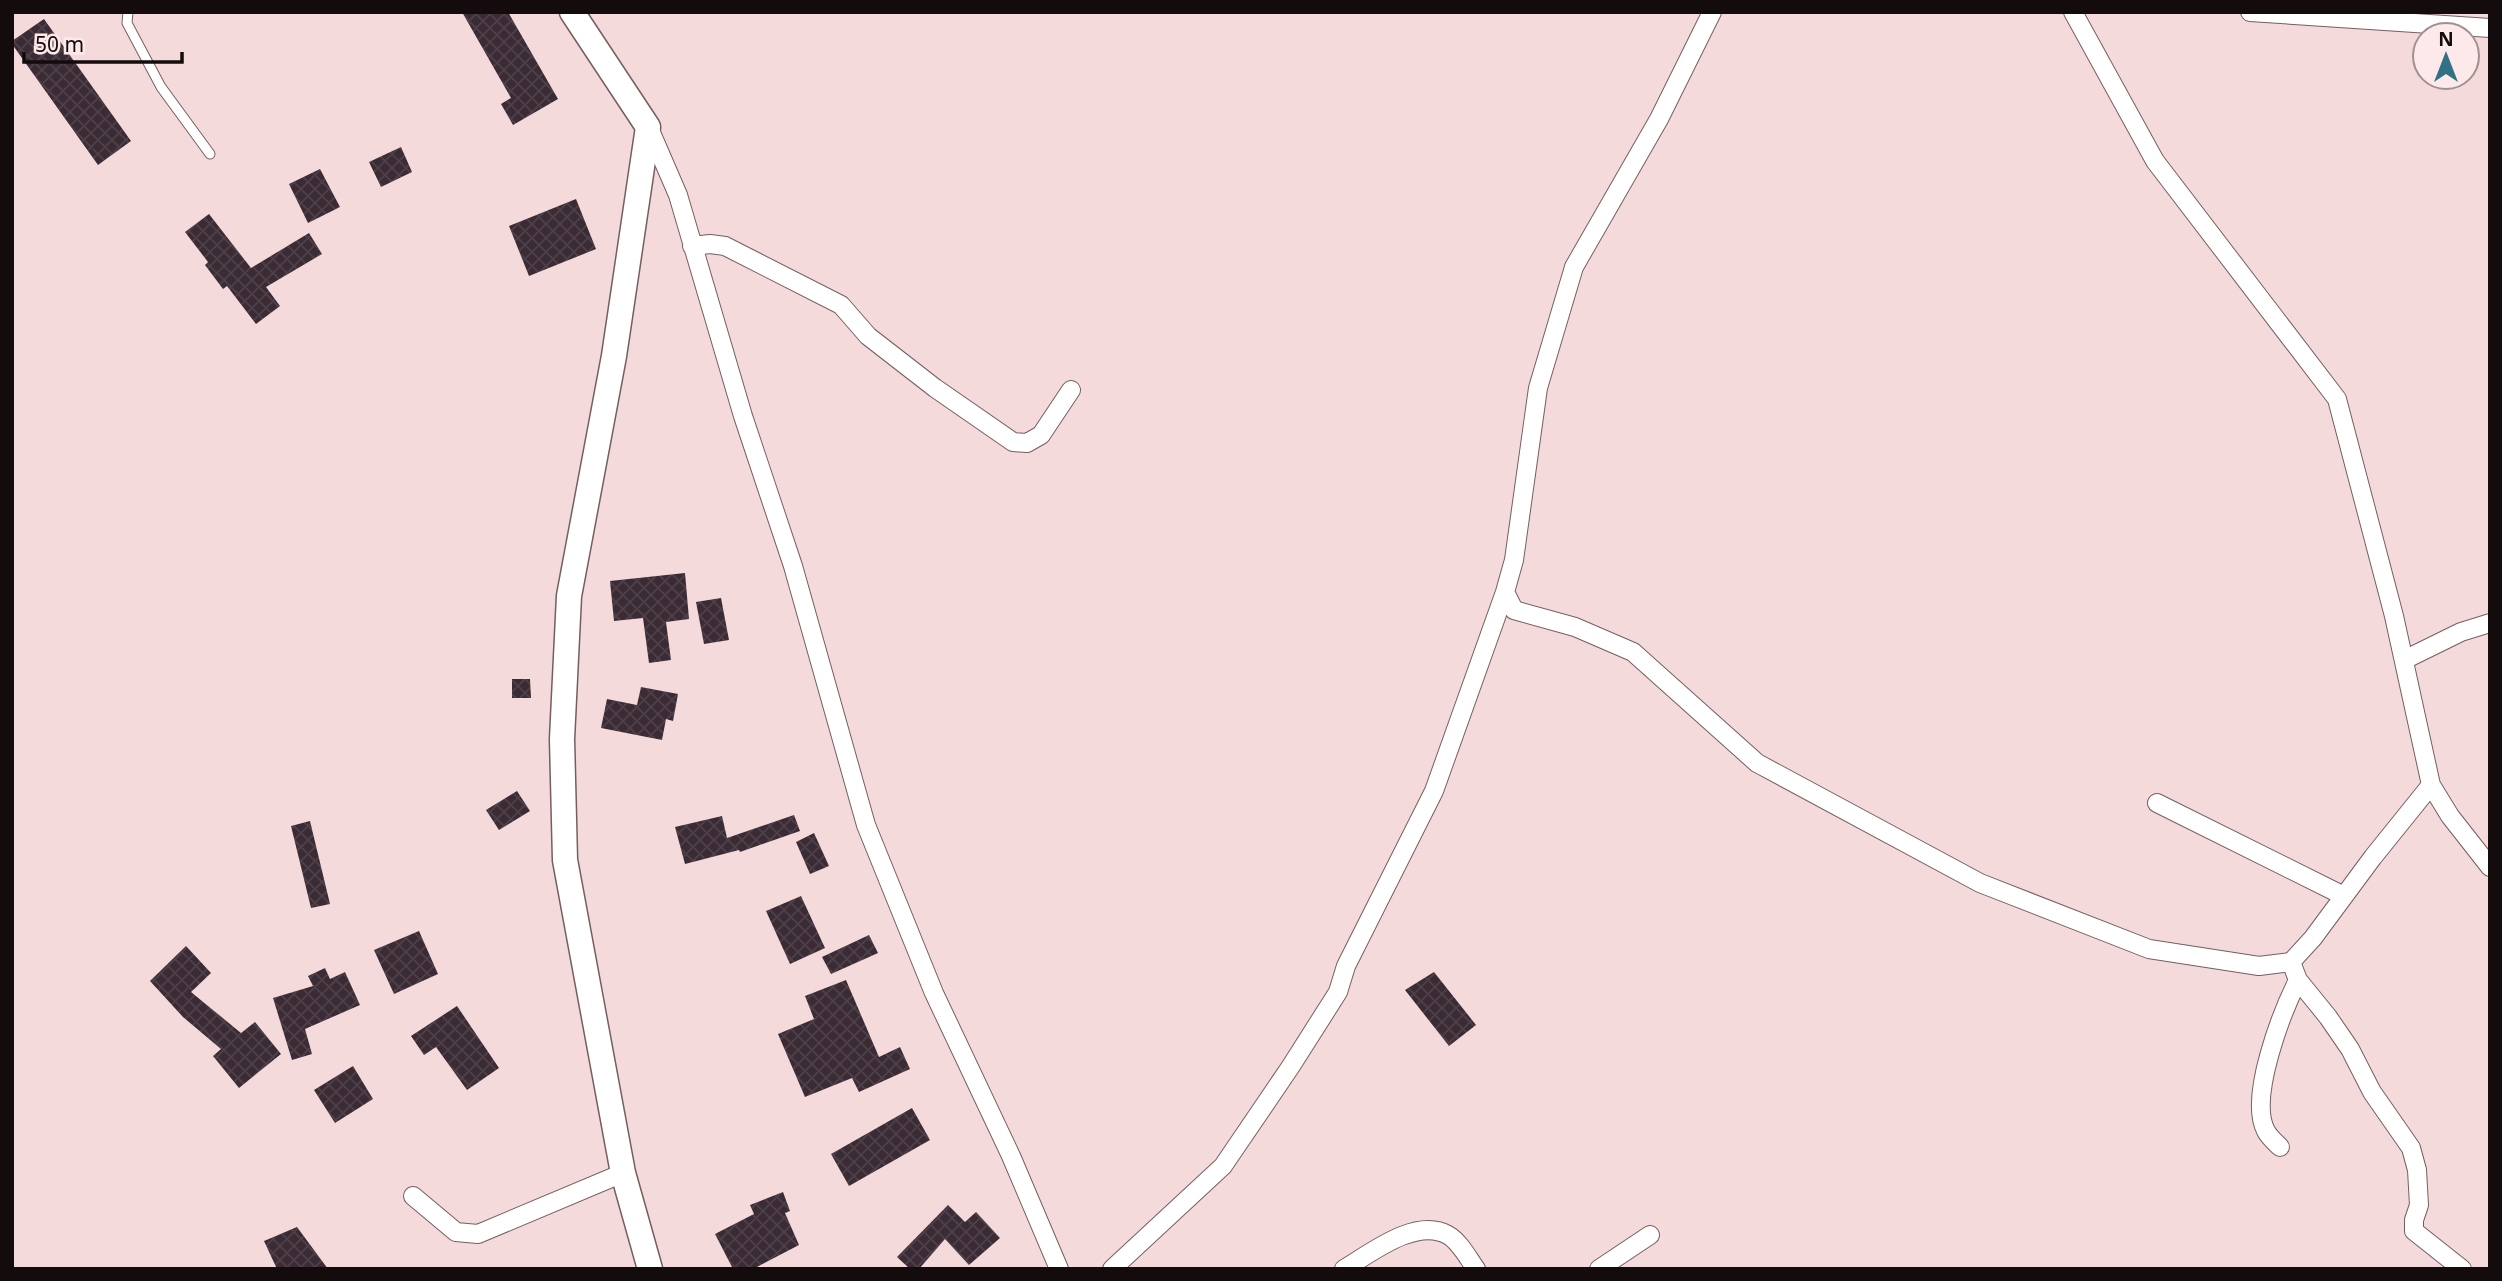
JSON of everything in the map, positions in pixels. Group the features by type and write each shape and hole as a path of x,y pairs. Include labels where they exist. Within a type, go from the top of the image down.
{"street":[{"path":"572,12 649,127 678,195 743,416 793,566 866,825 934,993 1011,1156 1059,1269"},
{"path":"1112,1269 1223,1166 1291,1066 1338,992 1346,966 1434,791 1514,560 1538,387 1574,267 1659,119 1712,12"},
{"path":"2073,12 2155,160 2337,399 2403,660 2431,785 2450,816 2490,867"},
{"path":"2250,12 2490,28"},
{"path":"649,127 614,356 569,596 562,739 565,860 622,1173 650,1269"},
{"path":"692,246 725,246 841,305 868,337 1013,442 1027,443 1041,435 1071,390"},
{"path":"1505,592 1514,610 1575,627 1633,652 1758,763 1980,883 2149,949 2259,966 2291,962 2313,938 2431,785"},
{"path":"2403,660 2461,632 2490,624"},
{"path":"2157,803 2344,896"},
{"path":"2291,962 2298,980 2350,1049 2372,1092 2411,1148 2417,1170 2419,1205 2414,1231 2462,1269"},
{"path":"2280,1147 2265,1130 2260,1104 2274,1038 2284,1007 2298,980"},
{"path":"413,1196 456,1232 478,1234 622,1173"},
{"path":"1344,1269 1409,1232 1432,1229 1449,1236 1476,1269"},
{"path":"1599,1269 1650,1235"}],"lane":[{"path":"125,13 127,23 161,87 210,154"}],"building":[{"path":"462,12 508,12 558,99 513,125 501,104 511,98"},
{"path":"44,19 131,141 98,165 12,44 12,41"},
{"path":"401,147 412,172 381,187 369,162"},
{"path":"320,169 340,207 308,223 289,184"},
{"path":"576,199 596,249 529,276 509,226"},
{"path":"209,214 251,268 309,233 322,254 266,287 280,306 256,324 227,286 223,289 205,265 208,262 185,232"},
{"path":"685,573 689,619 666,622 671,660 649,663 643,618 614,621 610,581"},
{"path":"721,598 729,640 704,644 696,602"},
{"path":"512,679 530,679 531,698 512,698"},
{"path":"641,687 678,694 673,721 666,719 662,740 601,728 607,699 637,705"},
{"path":"517,791 530,811 499,830 486,810"},
{"path":"794,815 800,831 740,852 739,850 685,864 675,827 722,816 727,838"},
{"path":"310,821 330,904 311,908 291,826"},
{"path":"814,833 829,866 810,874 796,842"},
{"path":"801,896 825,948 790,964 766,911"},
{"path":"419,931 438,974 394,994 374,950"},
{"path":"869,935 878,953 831,974 822,957"},
{"path":"186,946 211,973 191,992 241,1033 255,1022 281,1054 239,1088 213,1056 221,1049 183,1017 150,981"},
{"path":"325,968 330,979 345,972 360,1005 305,1029 312,1054 292,1060 273,998 313,986 308,976"},
{"path":"1434,972 1476,1025 1449,1046 1405,990"},
{"path":"846,980 879,1057 900,1047 910,1069 859,1092 852,1078 805,1097 778,1034 814,1019 805,996"},
{"path":"457,1006 499,1068 467,1090 436,1047 424,1055 411,1036"},
{"path":"353,1066 373,1099 335,1123 314,1090"},
{"path":"912,1108 930,1140 849,1186 831,1154"},
{"path":"783,1192 790,1211 785,1213 799,1245 753,1269 733,1269 715,1234 754,1214 750,1205"},
{"path":"948,1205 965,1222 976,1212 1000,1238 969,1265 945,1239 919,1269 910,1269 897,1257"},
{"path":"297,1227 328,1269 277,1269 264,1241"}]}
